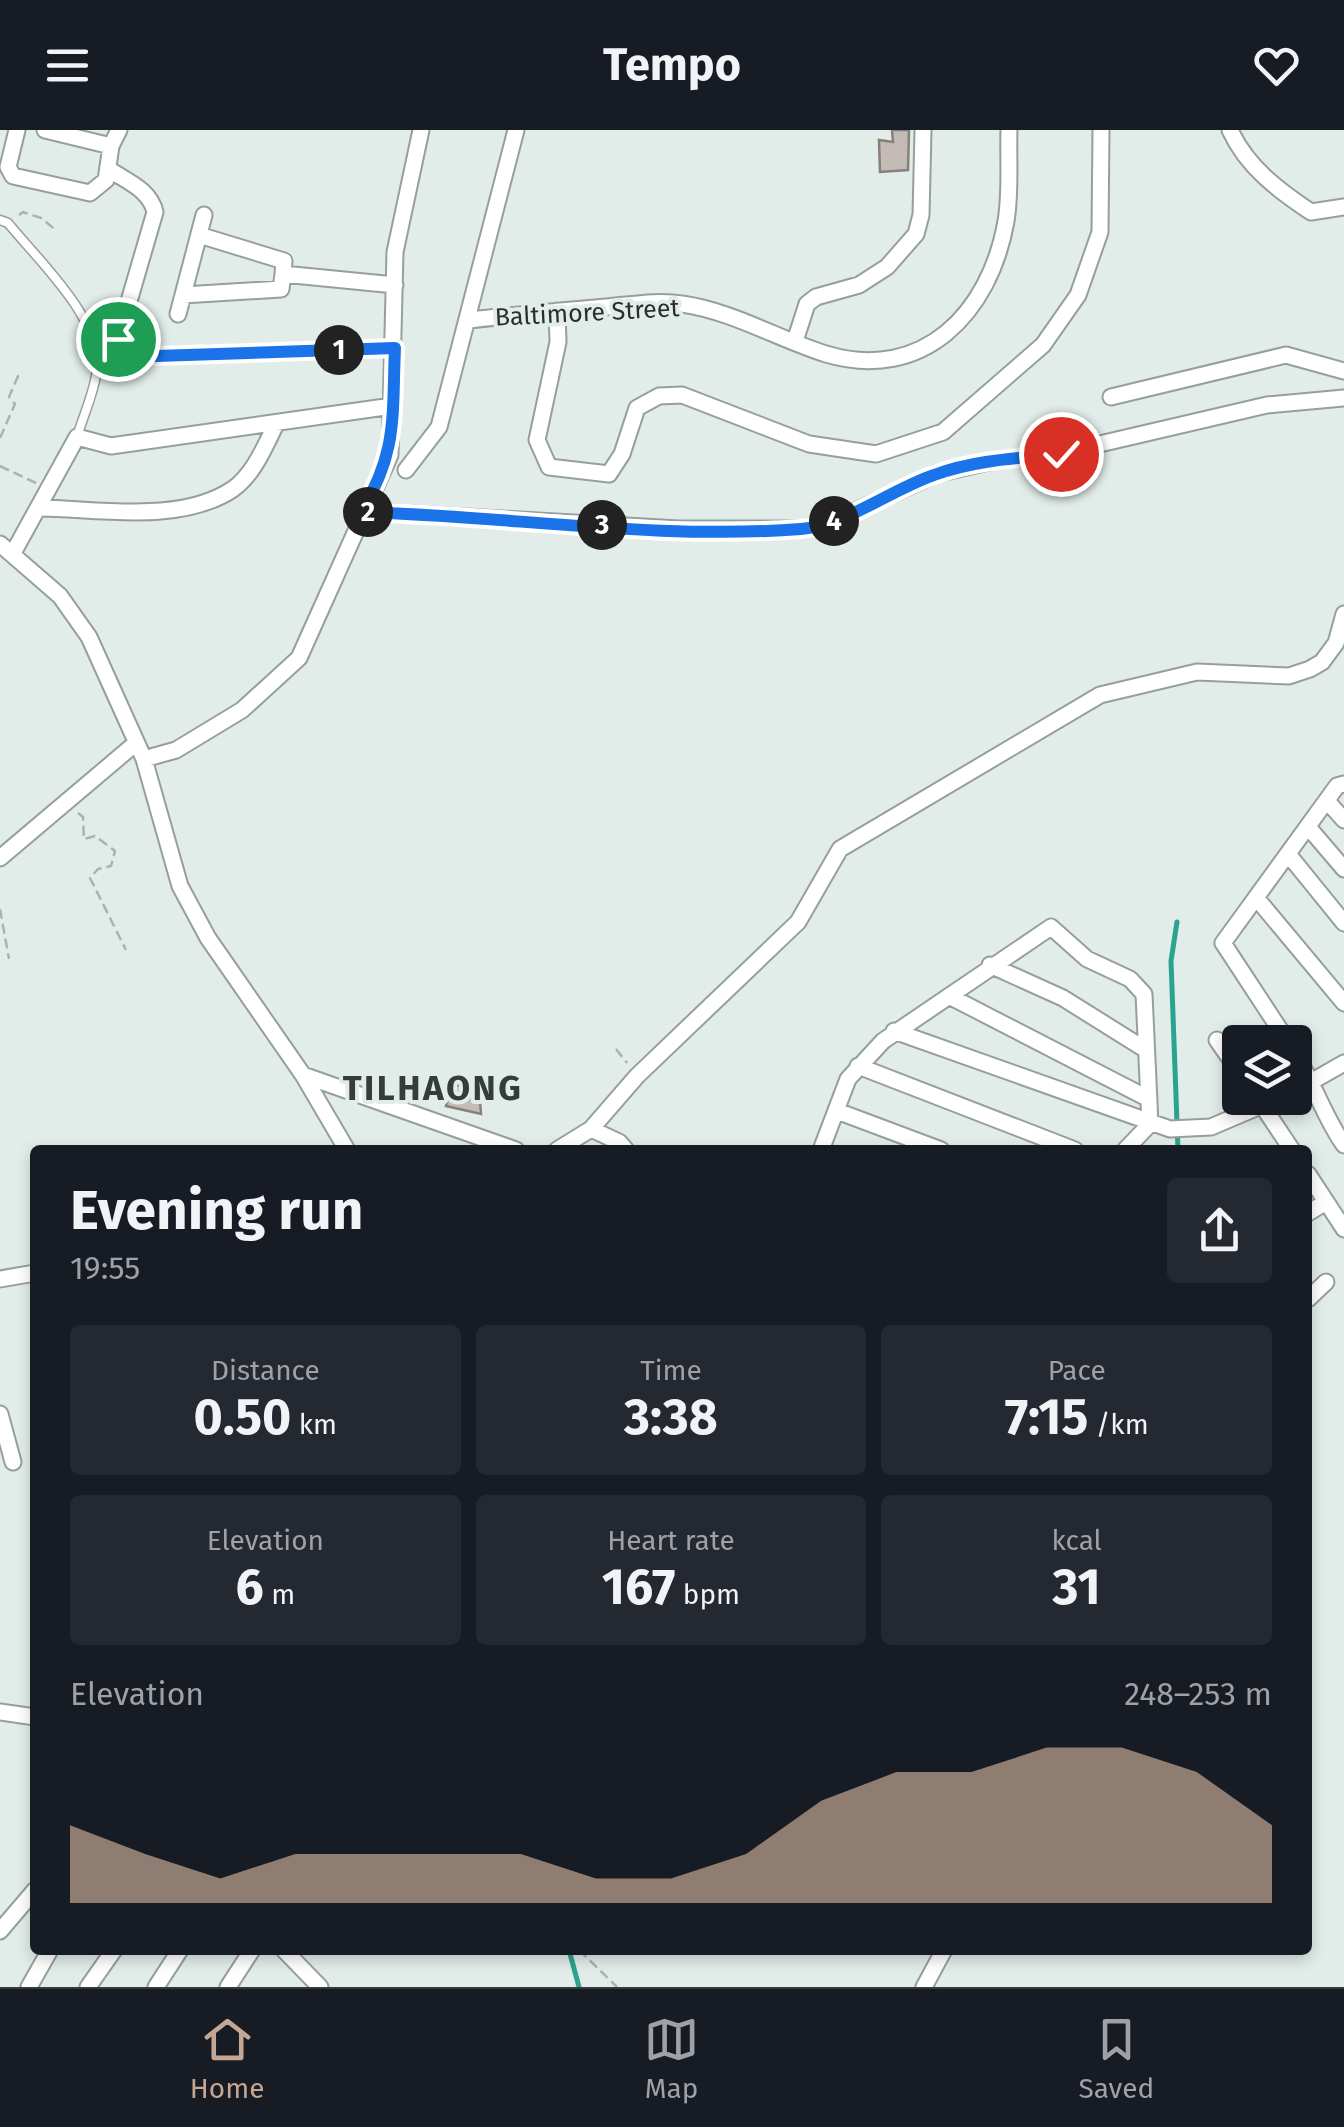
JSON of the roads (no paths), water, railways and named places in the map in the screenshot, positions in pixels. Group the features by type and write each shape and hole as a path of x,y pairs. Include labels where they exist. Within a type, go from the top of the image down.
{"street":[{"path":"17,130 8,167 17,178 90,193 102,186 110,170 110,146 119,130"},
{"path":"45,130 110,146"},
{"path":"144,759 176,750 242,710 299,658 361,512 381,480 390,455 395,252 421,130"},
{"path":"406,470 426,449 439,427 470,320 516,130"},
{"path":"795,341 806,304 816,296 859,285 887,267 916,234 921,215 923,130"},
{"name":"Baltimore Street","path":"470,320 681,304 825,354 871,363 913,354 948,334 971,308 996,261 1006,219 1009,130"},
{"path":"558,311 558,342 537,440 548,468 609,474 622,454 637,408 660,396 682,394 809,444 876,454 943,432 1044,345 1078,295 1100,232 1100,130"},
{"path":"1230,130 1240,153 1280,191 1310,212 1344,207"},
{"path":"110,170 140,189 153,202 156,212 118,339 126,357 395,348"},
{"path":"178,314 204,215"},
{"path":"183,295 281,289 284,261 199,235"},
{"path":"283,274 395,285"},
{"path":"1111,397 1286,355 1344,371"},
{"path":"361,512 678,529 804,529 832,522 936,474 994,461 1061,454 1267,405 1344,398"},
{"path":"344,1145 302,1075 208,938 180,886 144,759 89,637 60,596 6,548 41,508 77,438 112,446 392,406"},
{"path":"41,508 160,509 201,504 235,488 258,460 276,424"},
{"path":"565,1145 591,1129 637,1076 798,922 840,849 1100,695 1197,672 1289,676 1310,669 1322,662 1336,642 1344,614"},
{"path":"0,858 136,743"},
{"path":"1277,1025 1224,943 1336,786 1344,784"},
{"path":"1327,801 1344,820"},
{"path":"1309,828 1344,868"},
{"path":"1288,854 1344,922"},
{"path":"1258,900 1344,1003"},
{"path":"823,1145 840,1094 858,1066 894,1031 1051,927 1087,959 1130,978 1144,994 1150,1124 1130,1145"},
{"path":"990,965 1063,998 1146,1050"},
{"path":"949,996 1149,1098"},
{"path":"894,1031 1150,1124 1178,1130 1211,1126 1232,1115"},
{"path":"1217,1040 1222,1047"},
{"path":"1344,1062 1312,1081 1337,1121 1344,1145"},
{"path":"858,1066 1062,1145"},
{"path":"302,1075 502,1145"},
{"path":"837,1111 928,1145"},
{"path":"1268,1115 1289,1145"},
{"path":"591,1129 622,1145"},
{"path":"1312,1180 1344,1229"},
{"path":"1312,1211 1326,1202"},
{"path":"0,1279 30,1274"},
{"path":"1312,1295 1326,1282"},
{"path":"0,1414 6,1462"},
{"path":"0,1712 30,1716"},
{"path":"0,1931 30,1896"},
{"path":"30,1987 47,1955"},
{"path":"88,1987 110,1955"},
{"path":"156,1987 177,1955"},
{"path":"228,1987 249,1955"},
{"path":"289,1955 320,1987"},
{"path":"924,1987 941,1955"}],"lane":[{"path":"4,222 71,301 97,345 97,372 77,438"}],"waterway":[{"path":"1177,922 1171,961 1178,1145"},
{"path":"570,1955 579,1987"}],"district":[{"name":"TILHAONG","path":"433,1088"}]}
